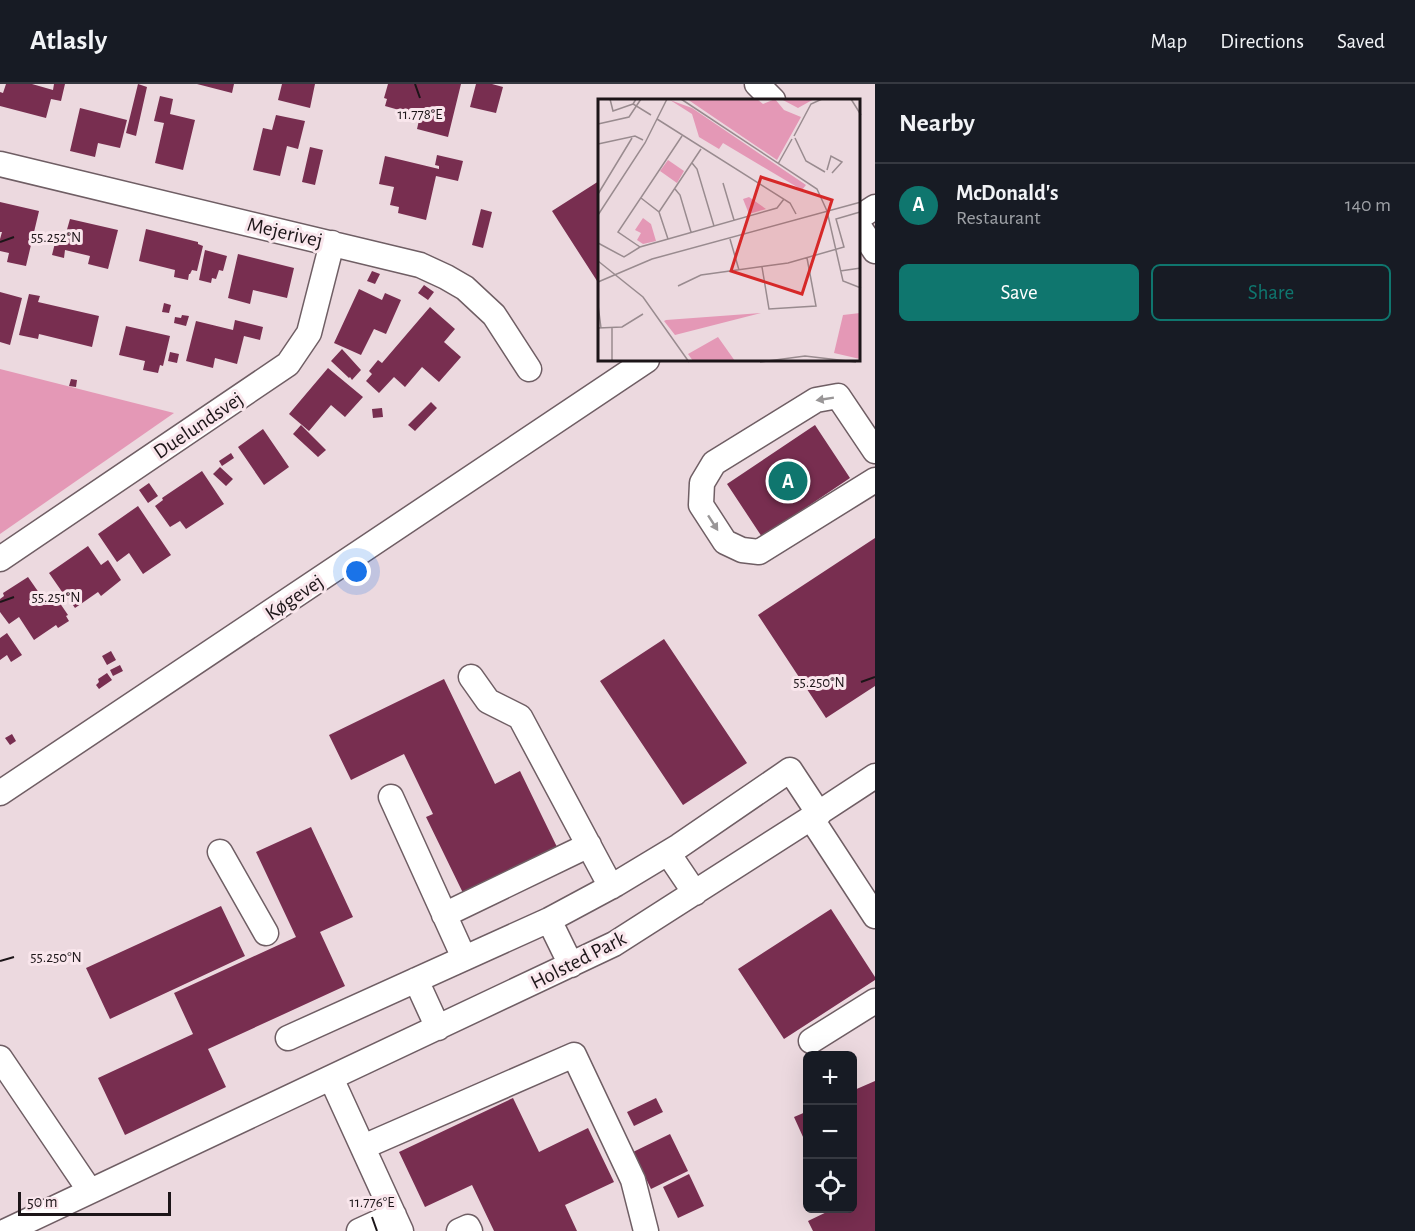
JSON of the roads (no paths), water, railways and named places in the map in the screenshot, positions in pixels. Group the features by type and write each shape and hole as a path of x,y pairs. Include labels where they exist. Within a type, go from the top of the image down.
{"street":[{"path":"757,84 772,99"},
{"name":"Mejerivej","path":"0,164 420,265 465,288 494,315 529,369"},
{"path":"860,217 875,207"},
{"path":"860,228 875,251"},
{"name":"Duelundsvej","path":"0,558 288,364 309,333 332,243"},
{"name":"Køgevej","path":"0,793 644,362"},
{"path":"875,451 838,396 816,400 714,463 702,483 701,505 725,542 742,550 759,552 875,480"},
{"path":"471,677 488,701 520,717 611,887"},
{"path":"288,1038 549,920 611,887 668,853 786,763 815,816 873,910"},
{"name":"Holsted Park","path":"6,1231 614,944 875,776"},
{"path":"391,797 464,958"},
{"path":"444,915 589,845"},
{"path":"220,852 266,933"},
{"path":"668,853 695,893"},
{"path":"549,920 571,965"},
{"path":"416,980 438,1028"},
{"path":"811,1041 875,1001"},
{"path":"363,1147 574,1055 633,1180 646,1231"},
{"path":"0,1058 90,1191"},
{"path":"331,1078 398,1223 359,1231"},
{"path":"459,1231 468,1227 470,1231"}],"place":[{"name":"McDonald's","path":"788,481"}]}
